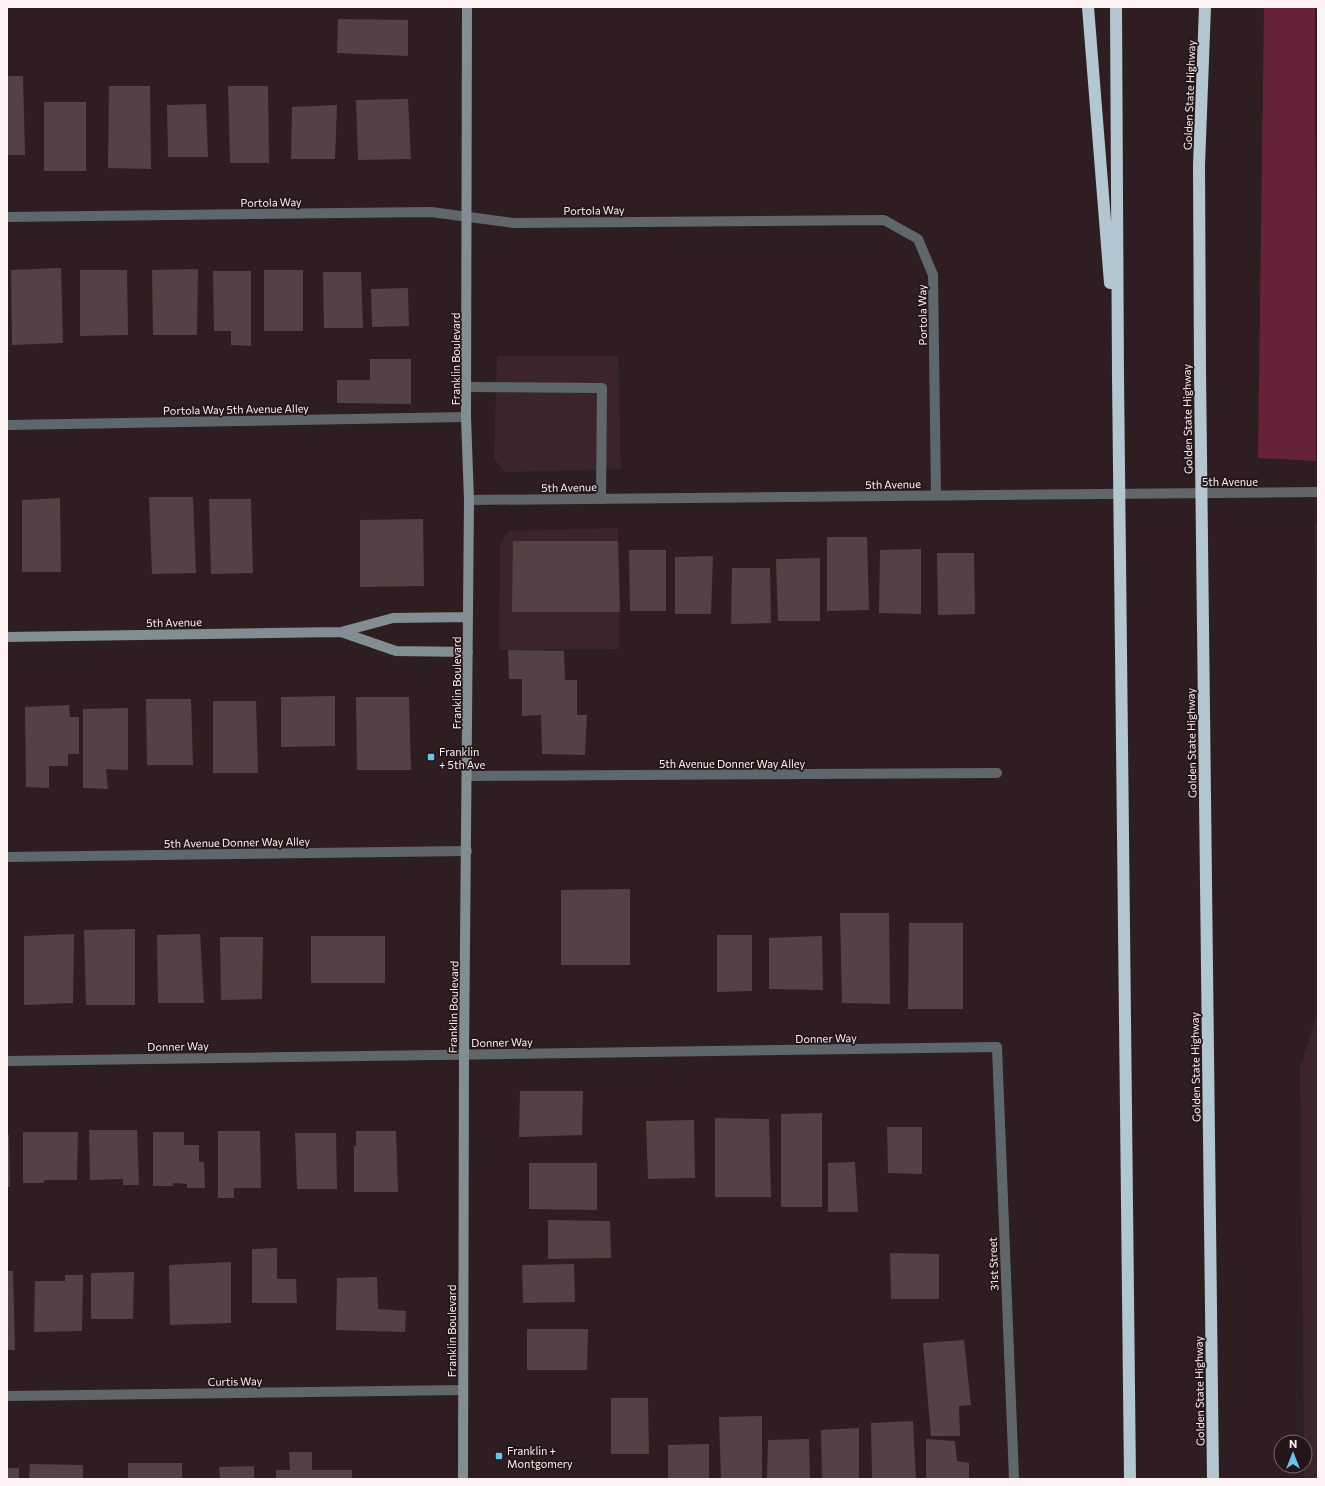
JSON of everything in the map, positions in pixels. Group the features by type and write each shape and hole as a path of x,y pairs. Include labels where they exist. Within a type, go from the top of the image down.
{"highway":[{"path":"1088,7 1118,376"},
{"path":"1116,7 1118,376 1130,1479"},
{"path":"1198,7 1199,165"},
{"name":"Golden State Highway","path":"1205,7 1199,165 1200,411 1213,1479"}],"main road":[{"name":"Franklin Boulevard","path":"463,1479 462,1390 464,1054 469,500 466,416 467,7"},
{"name":"5th Avenue","path":"7,637 341,632 392,618 468,617"},
{"name":"5th Avenue","path":"341,632 396,651 468,652"}],"street":[{"name":"Portola Way","path":"7,217 431,212 514,223 884,220 918,239 933,275 936,495"},
{"path":"467,387 602,388 601,499"},
{"name":"Portola Way 5th Avenue Alley","path":"7,425 466,416"},
{"name":"5th Avenue","path":"469,500 1075,493 1318,492"},
{"name":"5th Avenue Donner Way Alley","path":"467,776 997,774"},
{"name":"5th Avenue Donner Way Alley","path":"7,857 467,851"},
{"name":"Donner Way","path":"7,1061 997,1048"},
{"name":"31st Street","path":"997,1048 1014,1479"},
{"name":"Curtis Way","path":"7,1396 462,1390"}],"shaded area":[{"path":"1264,7 1315,7 1316,461 1258,458"},
{"path":"497,356 618,356 621,469 505,472 494,459"},
{"path":"1315,523 1318,523 1318,808"},
{"path":"618,528 619,649 499,650 500,544 509,531"},
{"path":"1318,1011 1318,1479 1304,1479 1304,1474 1313,1474 1313,1434 1304,1434 1300,1068"}],"building":[{"path":"338,19 408,20 408,56 337,53"},
{"path":"7,76 23,76 25,155 7,155"},
{"path":"109,86 150,86 151,169 108,168"},
{"path":"228,86 268,86 269,163 230,163"},
{"path":"408,99 411,159 358,160 356,100"},
{"path":"44,102 86,102 86,171 44,171"},
{"path":"206,104 208,157 168,157 167,105"},
{"path":"337,105 335,159 291,159 292,107"},
{"path":"61,268 63,343 12,345 11,270"},
{"path":"198,269 197,335 153,335 152,270"},
{"path":"80,270 127,270 128,335 80,336"},
{"path":"264,270 303,270 303,331 264,331"},
{"path":"213,271 251,271 251,346 231,345 231,331 214,331"},
{"path":"323,272 361,272 363,328 324,328"},
{"path":"408,288 409,326 372,327 371,289"},
{"path":"370,359 411,359 411,404 337,403 337,380 370,380"},
{"path":"149,497 193,497 196,573 152,574"},
{"path":"60,498 61,572 22,572 22,500"},
{"path":"209,499 251,499 253,573 211,574"},
{"path":"423,519 424,586 360,587 360,520"},
{"path":"827,537 867,537 869,610 827,611"},
{"path":"513,541 618,541 620,612 512,612"},
{"path":"921,549 921,614 879,613 880,550"},
{"path":"629,550 666,550 666,611 630,611"},
{"path":"937,553 974,553 975,614 938,615"},
{"path":"713,556 711,614 675,614 675,557"},
{"path":"820,558 820,621 778,621 776,559"},
{"path":"732,568 770,568 771,623 731,624"},
{"path":"508,650 564,651 565,680 577,680 577,715 587,715 585,755 542,754 541,715 522,716 522,679 509,679"},
{"path":"335,696 335,746 281,747 281,697"},
{"path":"356,697 409,697 411,770 357,770"},
{"path":"146,699 191,699 193,765 147,765"},
{"path":"213,701 256,701 258,773 213,773"},
{"path":"69,705 70,717 79,717 79,754 68,754 68,766 49,766 49,788 26,787 25,707"},
{"path":"128,708 128,770 106,769 108,789 83,788 83,709"},
{"path":"630,889 630,965 561,965 561,890"},
{"path":"840,913 889,913 890,1004 842,1003"},
{"path":"909,923 963,923 963,1009 908,1009"},
{"path":"135,929 135,1005 86,1005 84,930"},
{"path":"74,934 73,1003 24,1005 24,936"},
{"path":"200,934 204,1003 158,1003 157,935"},
{"path":"717,935 752,935 752,991 717,992"},
{"path":"311,936 385,936 385,983 311,983"},
{"path":"822,936 823,990 769,989 769,938"},
{"path":"220,937 263,937 262,999 221,1000"},
{"path":"520,1091 583,1091 582,1135 519,1137"},
{"path":"822,1113 822,1207 781,1207 781,1114"},
{"path":"715,1118 769,1119 771,1197 715,1197"},
{"path":"694,1120 695,1178 648,1179 646,1121"},
{"path":"887,1127 922,1127 922,1174 888,1173"},
{"path":"89,1130 137,1130 139,1185 123,1185 123,1179 90,1180"},
{"path":"218,1131 260,1131 261,1188 234,1188 234,1198 218,1198"},
{"path":"356,1131 396,1131 398,1192 354,1192 354,1146 356,1146"},
{"path":"23,1132 78,1132 77,1180 44,1180 44,1183 23,1183"},
{"path":"153,1132 184,1132 184,1145 199,1145 199,1162 204,1162 205,1188 187,1188 187,1184 173,1183 173,1186 153,1186"},
{"path":"295,1133 336,1133 337,1189 297,1189"},
{"path":"7,1135 9,1135 10,1187 7,1187"},
{"path":"855,1162 858,1212 828,1212 828,1163"},
{"path":"529,1163 597,1163 597,1210 529,1209"},
{"path":"548,1220 610,1221 611,1258 548,1259"},
{"path":"277,1248 277,1279 296,1279 297,1303 252,1303 252,1249"},
{"path":"890,1253 939,1254 939,1299 891,1299"},
{"path":"231,1262 231,1323 170,1325 169,1265"},
{"path":"574,1264 575,1302 523,1303 522,1265"},
{"path":"7,1271 13,1271 15,1350 7,1350"},
{"path":"134,1272 133,1319 91,1319 91,1273"},
{"path":"65,1275 83,1275 82,1331 34,1332 35,1281 65,1281"},
{"path":"377,1277 378,1309 406,1311 405,1332 336,1330 337,1278"},
{"path":"527,1329 588,1329 587,1370 527,1370"},
{"path":"964,1340 971,1405 959,1406 960,1436 931,1436 923,1343"},
{"path":"611,1398 648,1398 649,1454 611,1454"},
{"path":"762,1416 762,1479 721,1479 719,1417"},
{"path":"913,1421 916,1479 872,1479 871,1423"},
{"path":"859,1428 859,1479 822,1479 821,1430"},
{"path":"809,1439 810,1479 767,1479 768,1440"},
{"path":"926,1439 955,1441 957,1461 969,1463 969,1479 926,1479"},
{"path":"709,1444 709,1479 668,1479 668,1445"},
{"path":"289,1452 312,1452 312,1470 352,1470 352,1479 276,1479 276,1470 290,1470"},
{"path":"128,1463 182,1463 182,1479 128,1479"},
{"path":"30,1464 83,1465 83,1479 29,1479"},
{"path":"254,1466 254,1479 220,1479 219,1467"},
{"path":"7,1468 19,1468 19,1479 7,1479"}],"place":[{"name":"Franklin + 5th Ave","path":"431,757"},
{"name":"Franklin + Montgomery","path":"499,1456"}]}
